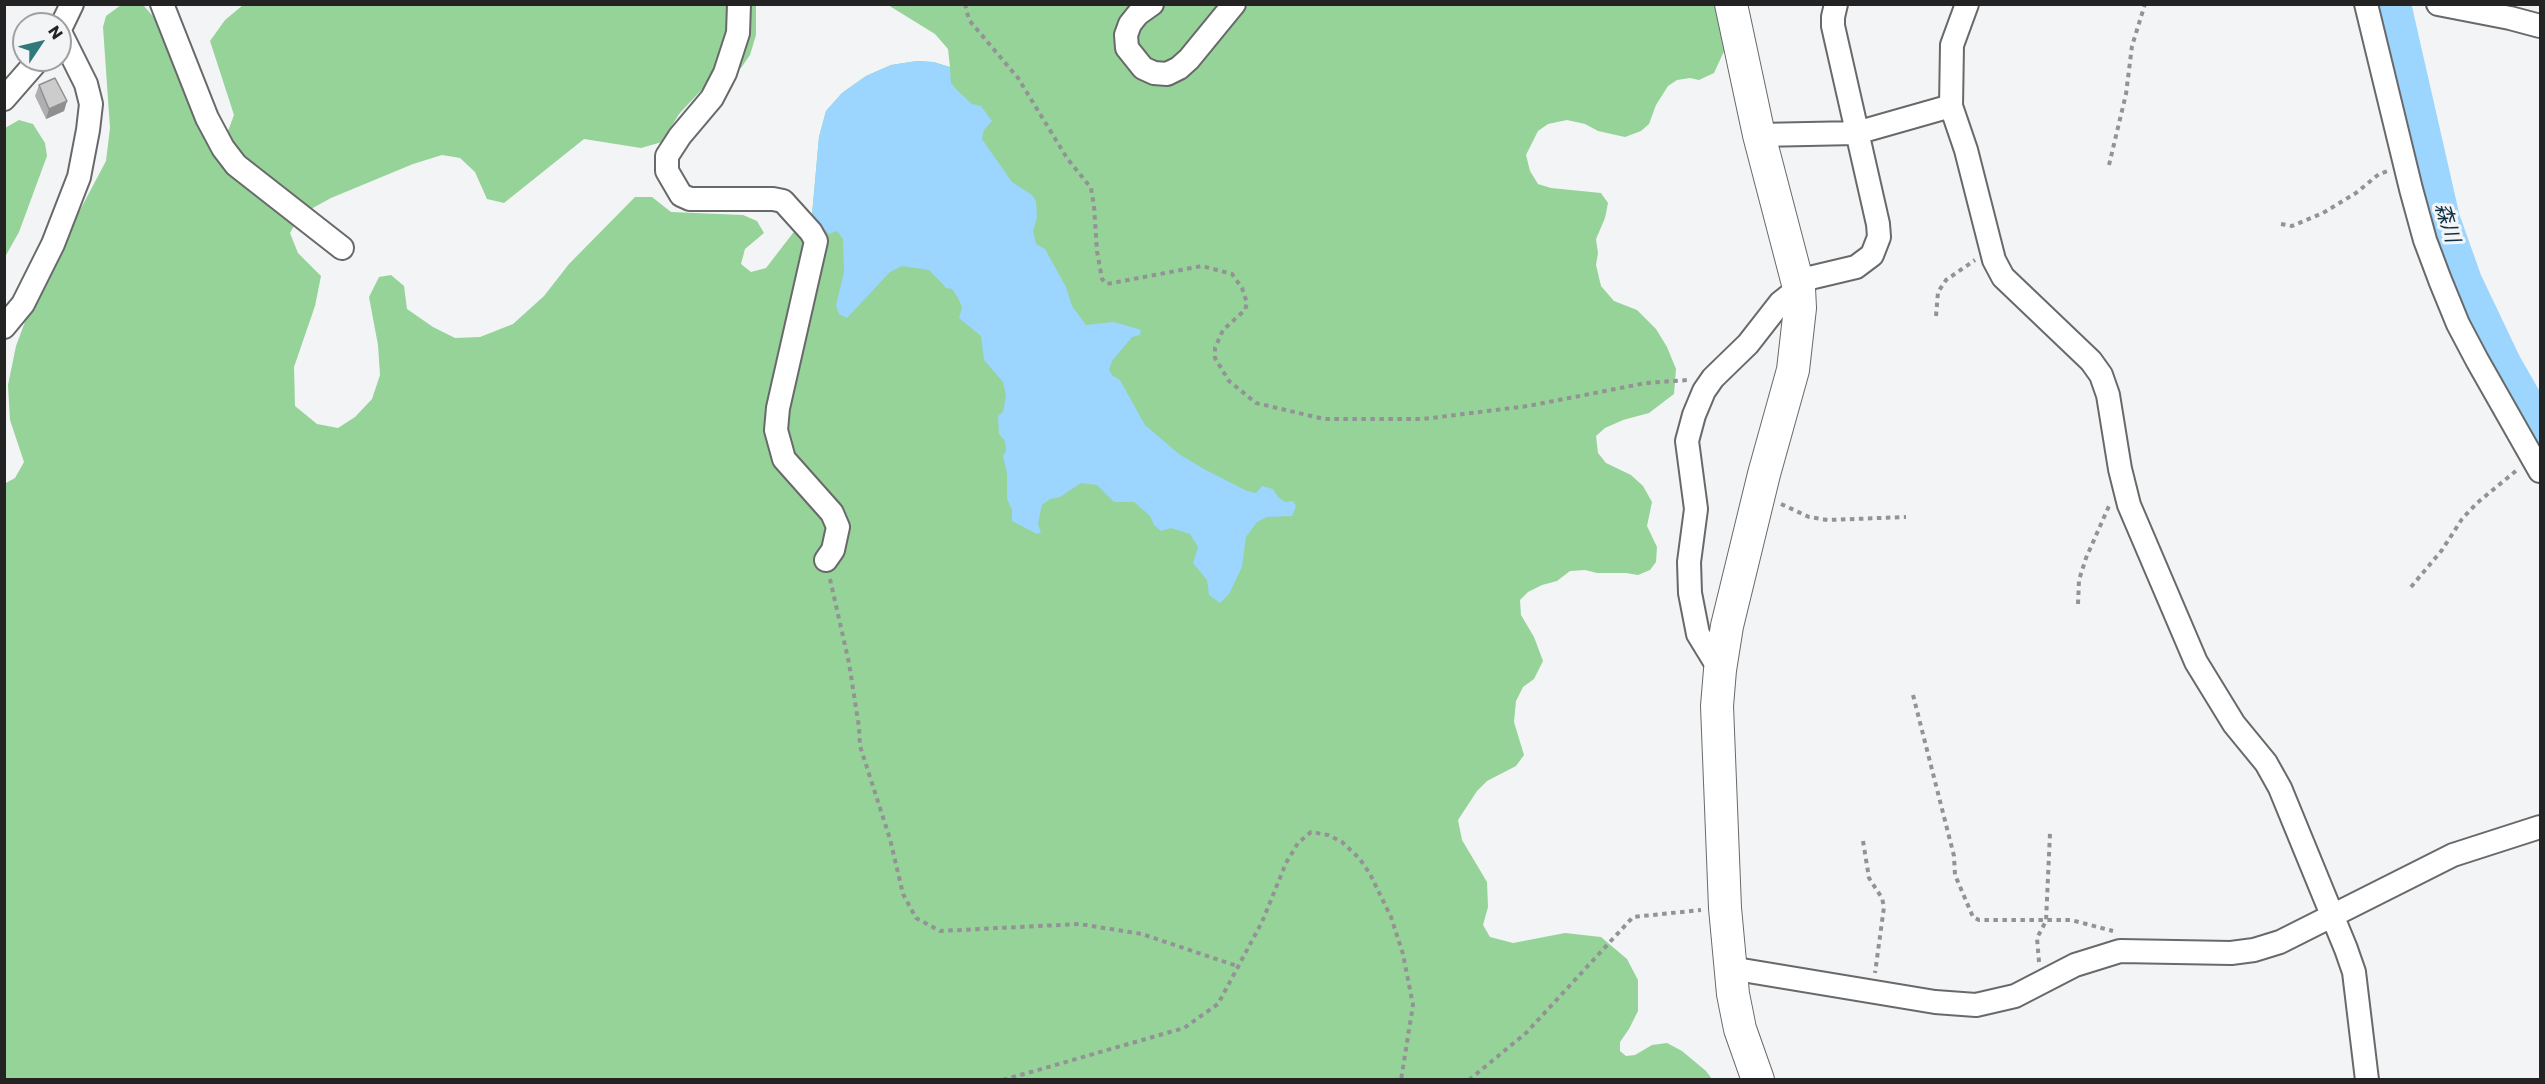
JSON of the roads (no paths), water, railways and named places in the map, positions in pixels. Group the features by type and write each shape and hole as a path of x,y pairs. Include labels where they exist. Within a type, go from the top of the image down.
{"street":[{"path":"162,4 207,118 223,148 236,165 342,248"},
{"path":"739,4 738,33 725,73 712,98 680,136 667,156 667,171 681,195 690,199 783,201 816,240 778,408 776,430 784,459 832,513 838,527 833,550 826,560"},
{"path":"1152,4 1138,14 1130,24 1126,35 1127,48 1143,68 1154,73 1167,74 1179,68 1189,59 1234,4"},
{"path":"1731,4 1758,135 1798,285 1800,308 1793,370 1727,626 1720,670 1718,706 1725,908 1730,968 1740,1029 1758,1080"},
{"path":"1720,670 1698,633 1690,593 1689,562 1696,509 1687,441 1697,407 1713,378 1748,344 1780,303 1798,285 1856,267 1872,255 1877,246 1878,224 1833,26 1836,4"},
{"path":"1967,4 1952,45 1951,106 1972,172 1991,250 2003,277 2091,361 2101,375 2108,395 2129,505 2196,662 2228,716 2266,763 2280,788 2354,972 2367,1080"},
{"path":"2366,4 2425,240 2458,324 2506,415 2536,464"},
{"path":"2438,4 2541,26"},
{"path":"4,327 23,304 53,244 79,177 91,104 86,84 72,55"},
{"path":"4,99 28,72"},
{"path":"1758,135 1856,133 1951,106"},
{"path":"1730,968 1935,1002 1976,1005 2014,996 2042,984 2075,965 2120,951 2232,953 2254,950 2280,942 2453,855 2541,827"}],"water":[{"path":"917,61 933,62 950,67 951,83 972,104 981,106 992,121 984,130 982,139 1012,182 1032,195 1036,201 1037,218 1033,231 1036,244 1045,249 1066,287 1072,306 1086,325 1114,322 1141,330 1140,335 1132,337 1112,361 1109,370 1120,380 1145,425 1179,454 1204,469 1247,491 1256,493 1262,486 1273,489 1278,497 1285,502 1293,501 1296,506 1292,516 1267,517 1257,522 1246,537 1242,567 1229,594 1220,603 1209,595 1207,580 1193,563 1198,547 1190,534 1171,528 1161,531 1154,525 1150,516 1134,502 1114,502 1097,485 1081,483 1060,497 1050,499 1042,505 1038,524 1041,532 1037,534 1012,521 1012,510 1007,499 1007,474 1003,456 1006,451 1005,441 999,434 998,416 1003,412 1006,396 1003,382 984,360 981,336 959,318 962,307 958,298 952,289 946,288 929,270 902,266 890,272 847,318 839,314 836,305 844,272 843,239 837,231 829,234 812,215 819,137 826,111 842,93 866,76 891,65"}],"waterway":[{"name":"森川","path":"2394,4 2443,219 2465,281 2505,365 2540,426"}]}
